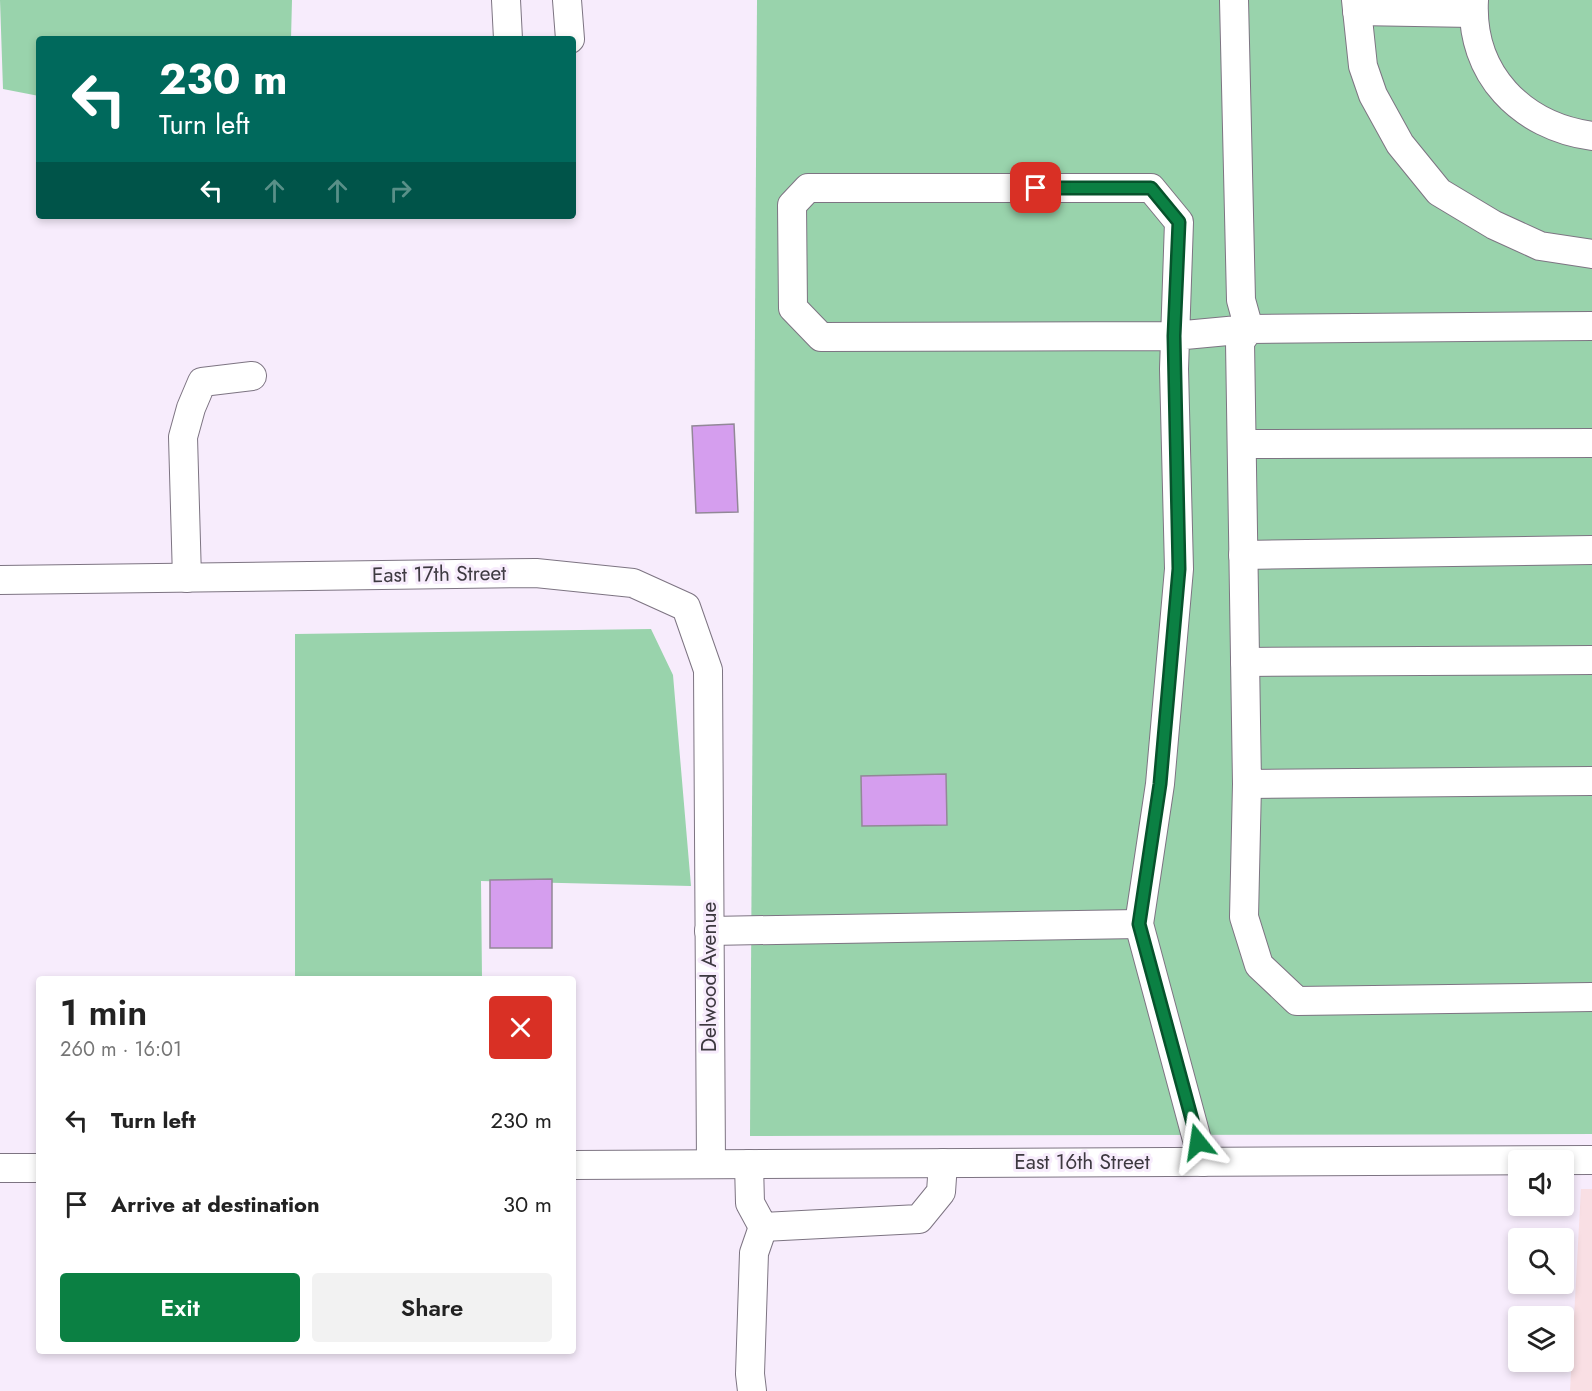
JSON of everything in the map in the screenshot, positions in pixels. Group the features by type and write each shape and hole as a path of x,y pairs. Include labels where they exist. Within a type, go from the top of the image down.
{"street":[{"path":"506,0 508,36"},
{"path":"567,0 570,36"},
{"path":"1234,0 1241,300 1249,330"},
{"path":"1592,136 1569,133 1540,122 1515,104 1495,81 1481,54 1473,7 1356,5 1363,66 1373,95 1400,144 1439,192 1494,225 1540,246 1592,254"},
{"path":"1203,1162 1139,924 1160,784 1179,569 1174,336 1179,222 1151,188 808,188 792,205 793,308 821,337 1174,336 1249,330 1592,326"},
{"path":"1249,330 1240,342 1247,784 1244,917 1259,965 1297,1001 1592,998"},
{"path":"187,578 183,437 190,408 202,382 252,376"},
{"path":"1242,444 1592,443"},
{"path":"1243,555 1592,550"},
{"name":"East 17th Street","path":"0,580 536,573 633,583 686,607 708,670 708,790"},
{"path":"1245,662 1592,660"},
{"path":"1247,784 1592,781"},
{"name":"Delwood Avenue","path":"708,790 711,1164"},
{"path":"709,931 1139,924"},
{"name":"East 16th Street","path":"576,1165 1592,1160"},
{"path":"763,1227 919,1219 941,1192 943,1163"},
{"path":"749,1164 750,1203 763,1227 754,1253 750,1374 752,1391"},
{"path":"0,1168 36,1167"}],"shaded area":[{"path":"1581,1189 1592,1189 1592,1391 1570,1391 1571,1372 1574,1372 1574,1318"}],"green space":[{"path":"0,0 292,0 291,36 36,36 36,95 3,89"},
{"path":"757,0 1592,0 1592,1134 750,1136"},
{"path":"651,629 673,675 691,886 481,881 482,976 295,976 295,634"}],"building":[{"path":"734,424 738,512 696,513 692,426"},
{"path":"946,774 947,825 862,826 861,776"},
{"path":"552,879 552,948 490,948 490,880"}],"route":[{"path":"1036,188 1151,188 1179,222 1174,369 1179,569 1160,784 1139,924 1198,1142"}]}
